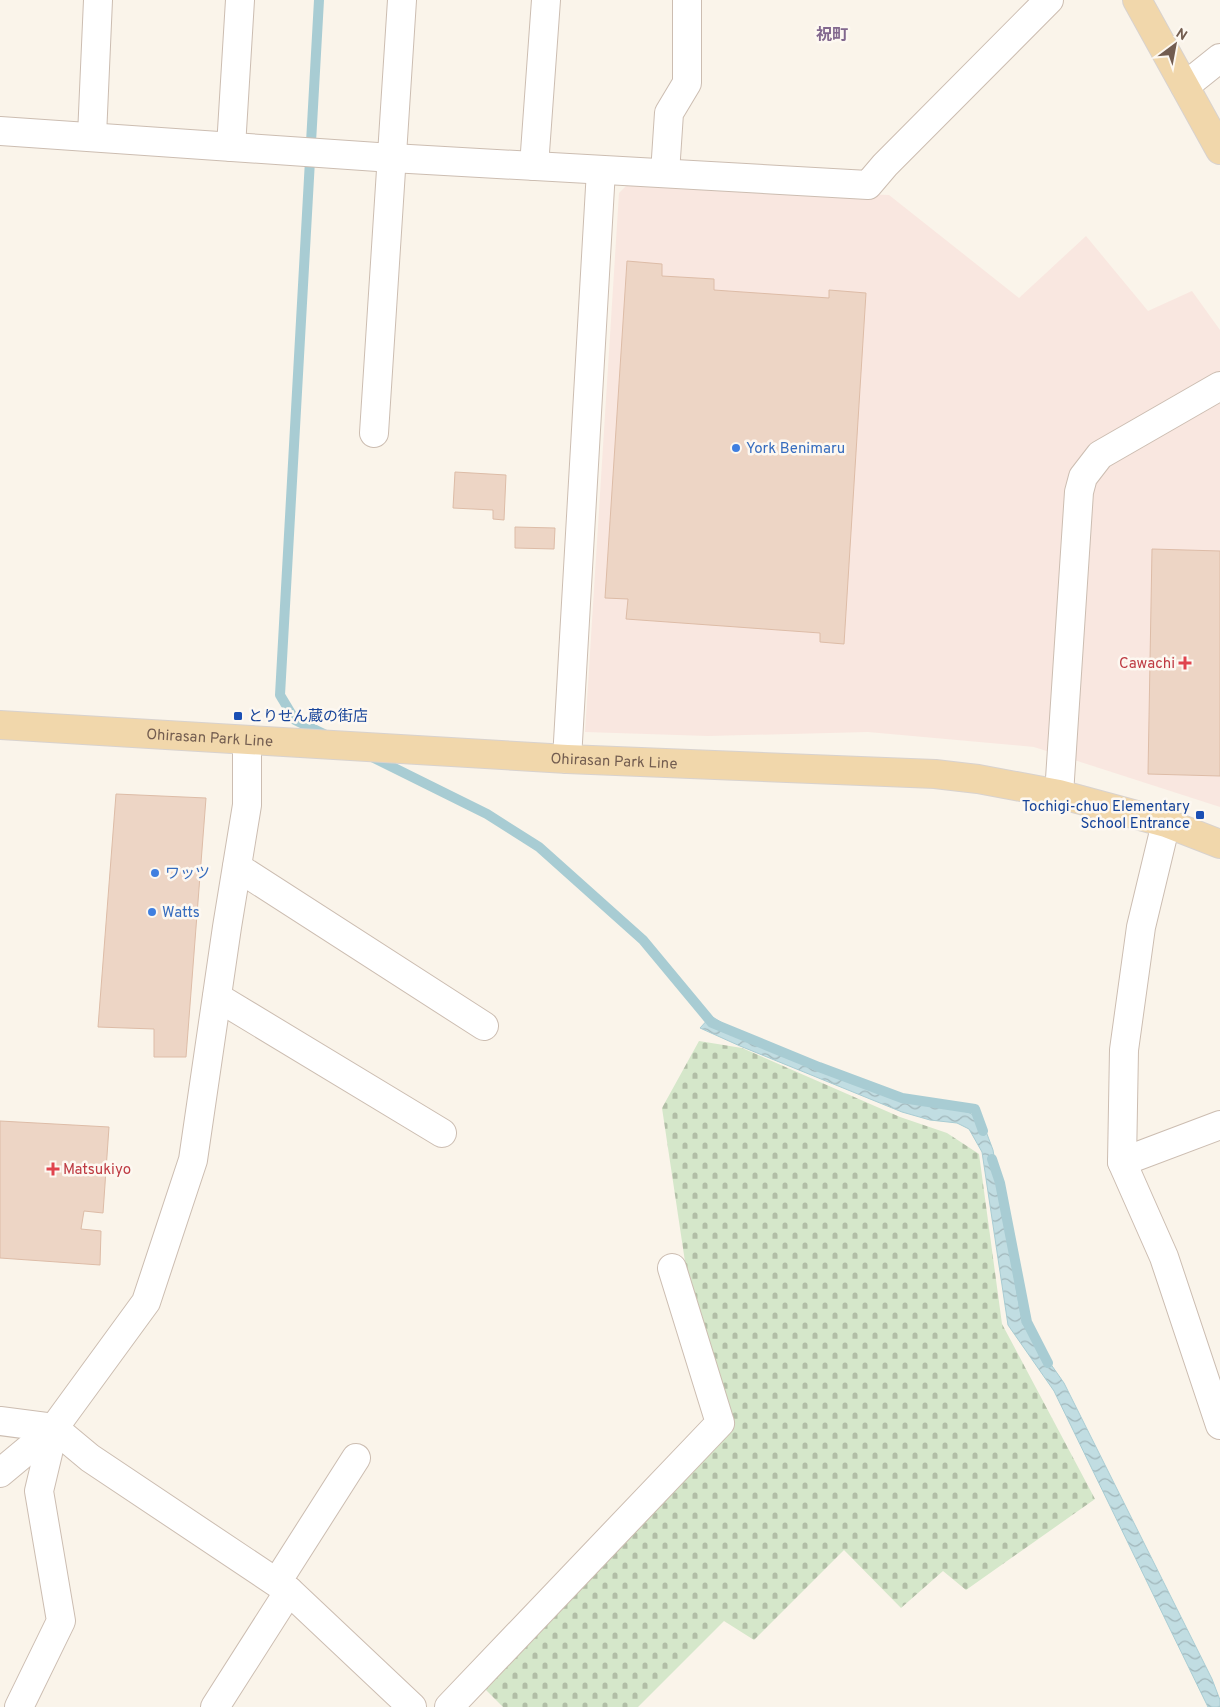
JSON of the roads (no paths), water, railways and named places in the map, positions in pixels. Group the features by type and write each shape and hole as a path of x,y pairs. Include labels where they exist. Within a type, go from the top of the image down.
{"main road":[{"path":"1137,0 1220,150"},
{"name":"Ohirasan Park Line","path":"0,725 567,759 934,774 987,780 1059,794 1166,823 1220,844"}],"street":[{"path":"92,136 98,0"},
{"path":"231,147 240,0"},
{"path":"374,433 402,0"},
{"path":"534,166 546,0"},
{"path":"665,172 669,113 687,83 687,0"},
{"path":"0,131 392,158 868,185 885,165 1049,0"},
{"path":"1185,86 1220,58"},
{"path":"567,759 600,170"},
{"path":"1059,794 1079,502 1083,476 1100,454 1220,386"},
{"path":"0,1472 54,1428 146,1302 193,1160 236,867 247,805 248,740"},
{"path":"1166,823 1142,927 1124,1050 1122,1162 1164,1257 1220,1423"},
{"path":"236,867 484,1026"},
{"path":"217,997 442,1133"},
{"path":"1122,1162 1220,1126"},
{"path":"449,1707 720,1424 672,1268"},
{"path":"0,1421 54,1428 90,1458 283,1587 412,1707"},
{"path":"19,1707 61,1621 39,1491 54,1428"},
{"path":"215,1707 356,1458"}],"water":[{"path":"711,1016 747,1038 914,1103 968,1112 978,1118 984,1126 993,1150 1022,1323 1064,1383 1212,1679 1220,1700 1220,1707 1208,1707 1054,1391 1008,1325 982,1152 969,1129 957,1123 930,1120 902,1112 700,1028"}],"waterway":[{"path":"319,0 280,695 295,720 328,736"},
{"path":"370,756 487,814 539,847 643,940 712,1023 819,1067 902,1098 975,1109 983,1131"},
{"path":"992,1159 1000,1183 1027,1322 1048,1363"}],"place":[{"name":"York Benimaru","path":"736,448"},
{"name":"Cawachi","path":"1185,663"},
{"name":"とりせん蔵の街店","path":"238,716"},
{"name":"Tochigi-chuo Elementary School Entrance","path":"1200,815"},
{"name":"ワッツ","path":"155,873"},
{"name":"Watts","path":"152,912"},
{"name":"Matsukiyo","path":"53,1169"}],"district":[{"name":"祝町","path":"832,34"}]}
